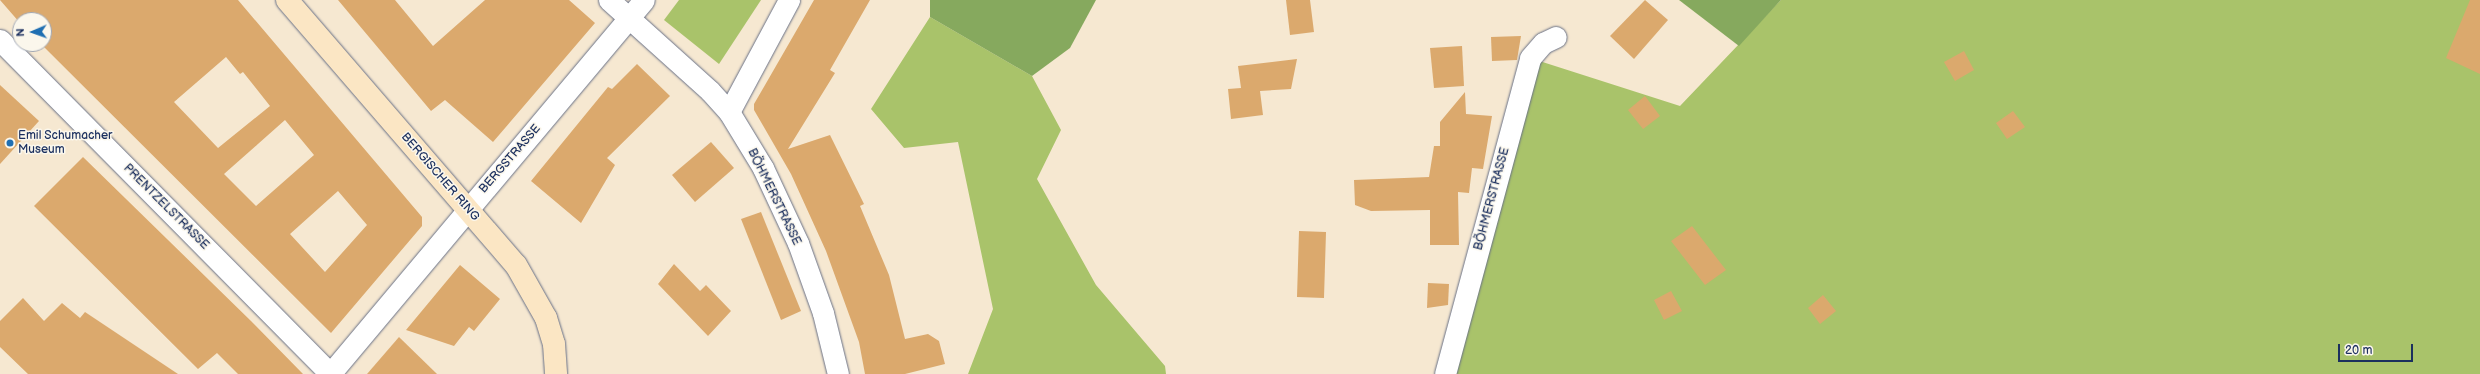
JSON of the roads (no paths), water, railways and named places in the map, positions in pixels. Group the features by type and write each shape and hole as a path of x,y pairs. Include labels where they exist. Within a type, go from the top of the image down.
{"main road":[{"name":"BERGISCHER RING","path":"287,0 516,265 536,297 554,344 556,374"}],"street":[{"name":"BÖHMERSTRASSE","path":"610,0 728,112 763,168 798,243 823,313 838,374"},
{"name":"BERGSTRASSE","path":"330,374 468,208 630,19 644,0"},
{"path":"728,112 789,0"},
{"name":"BÖHMERSTRASSE","path":"1445,374 1530,58 1543,43 1556,37"},
{"name":"PRENTZELSTRASSE","path":"0,40 330,374"}],"place":[{"name":"Emil Schumacher Museum","path":"10,143"}]}
